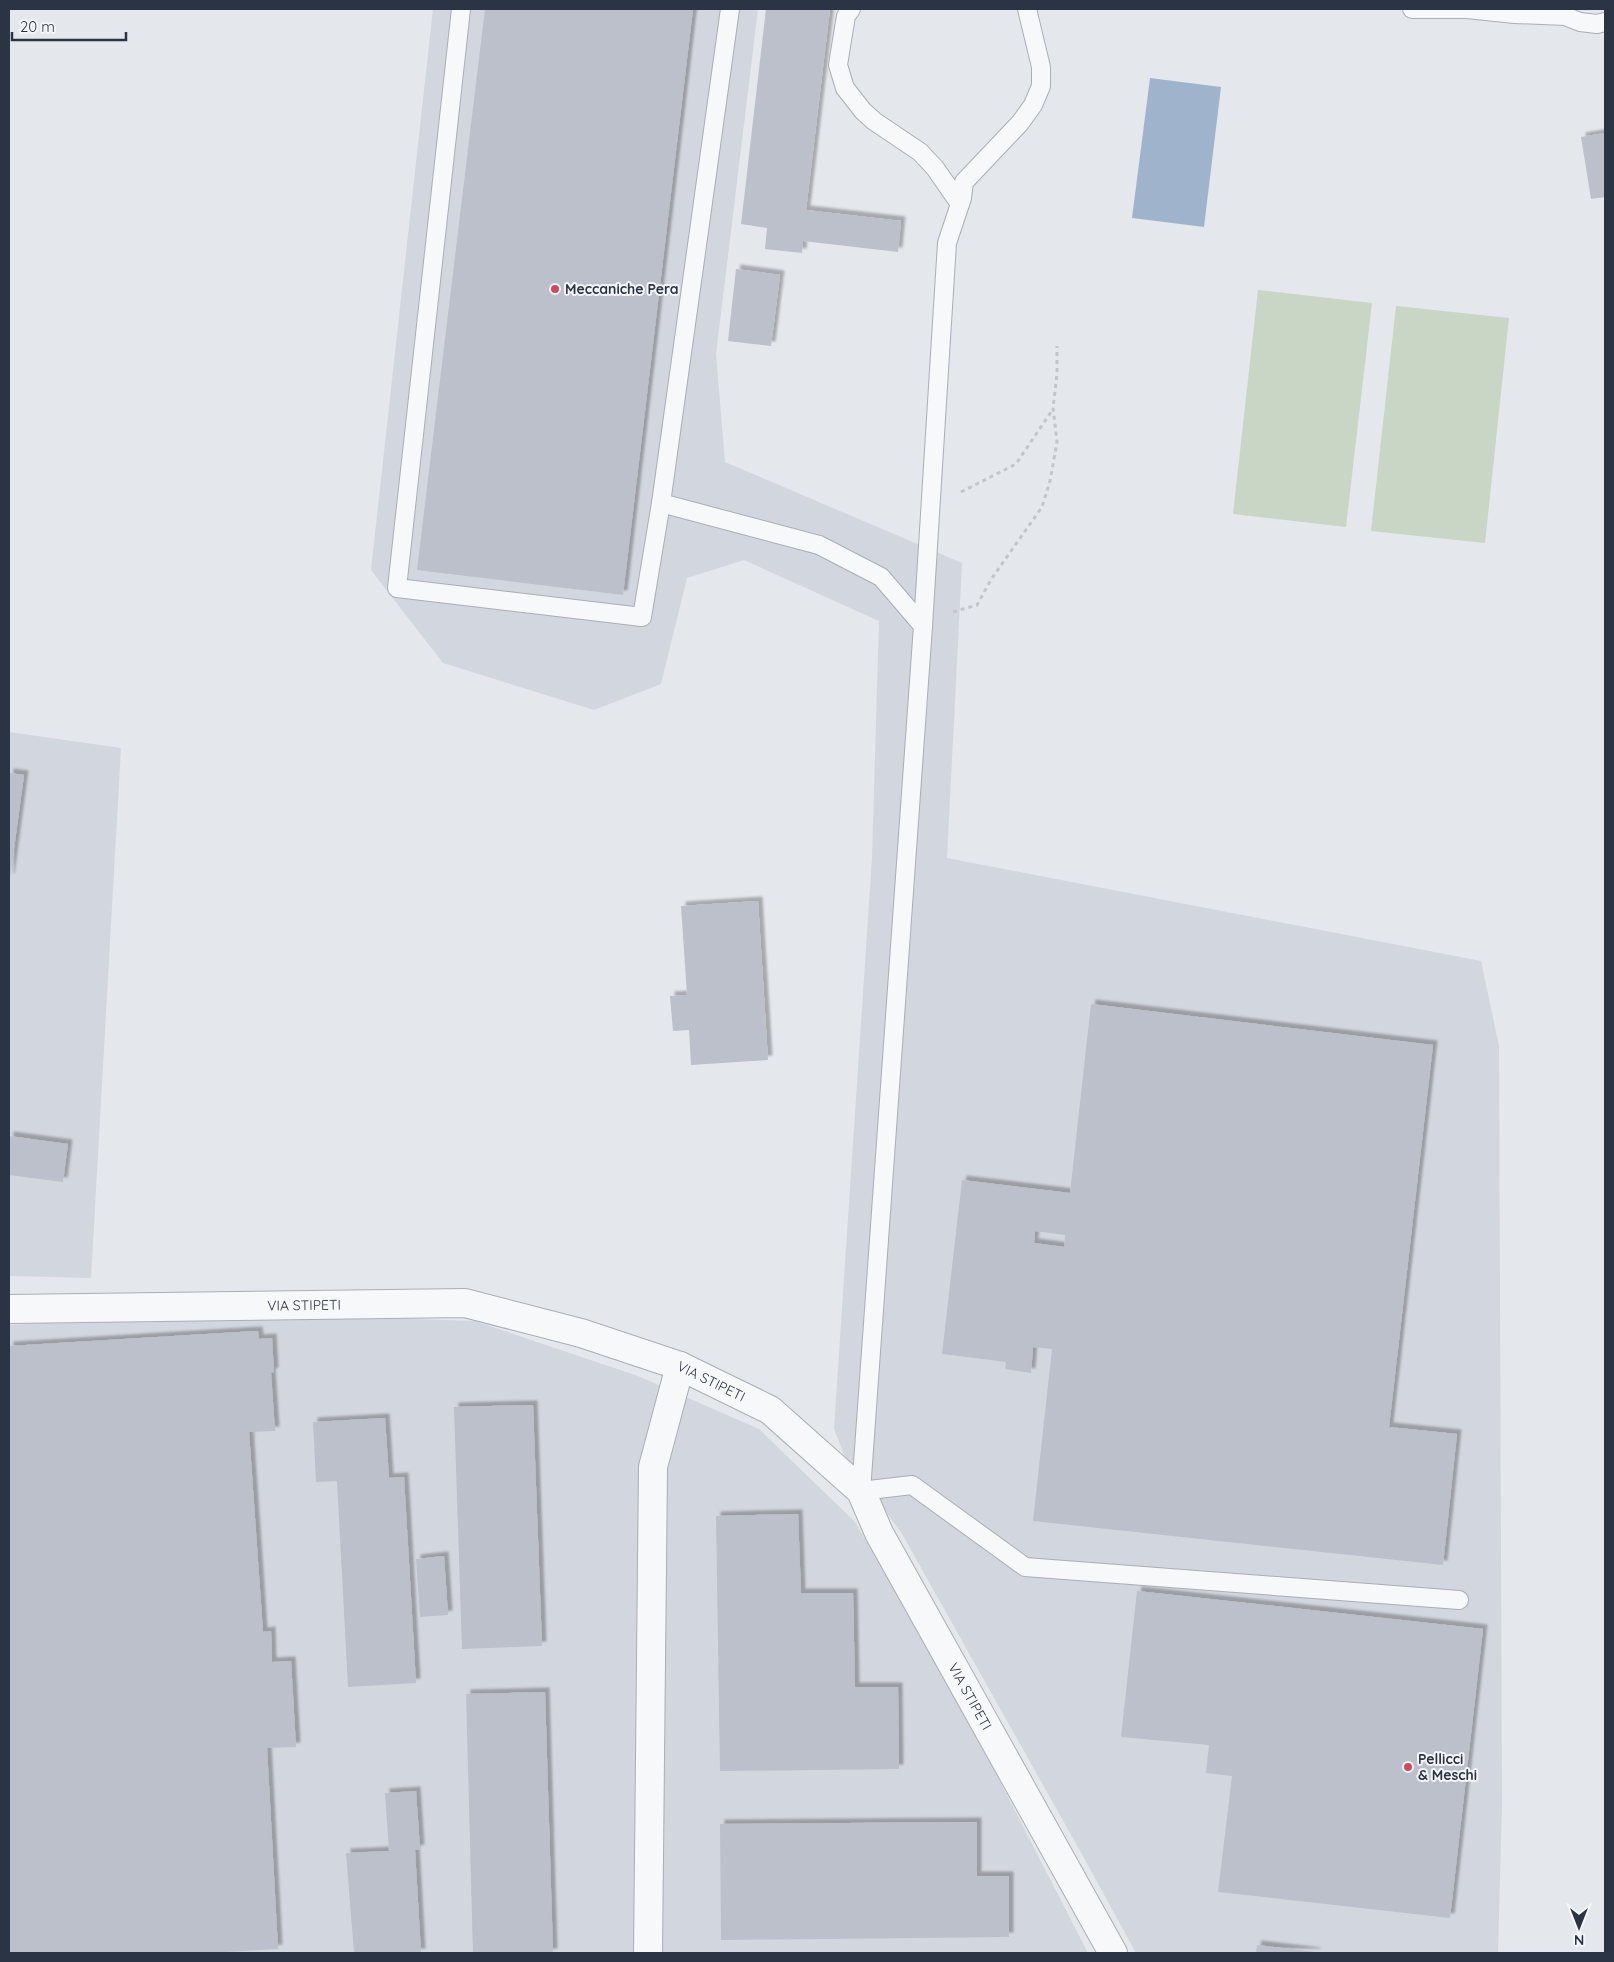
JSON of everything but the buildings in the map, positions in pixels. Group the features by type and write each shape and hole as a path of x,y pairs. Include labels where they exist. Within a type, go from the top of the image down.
{"street":[{"name":"VIA STIPETI","path":"9,1310 465,1303 581,1333 680,1366 770,1410 862,1491 879,1533 1113,1953"},
{"path":"648,1953 653,1466 680,1366"}],"lane":[{"path":"461,9 397,588 642,617 661,503 730,9"},
{"path":"851,9 846,16 838,65 845,88 863,112 920,152 935,168 960,204"},
{"path":"1027,9 1042,67 1041,86 1033,104 1020,124 964,182 960,204 947,243 923,623 862,1491 912,1485 1025,1568 1459,1600"},
{"path":"1412,9 1466,9 1515,14 1566,16 1580,22 1598,24 1605,22"},
{"path":"661,503 819,545 881,577 923,623"}],"path":[{"path":"923,623 977,605 992,578 1042,507 1050,481 1056,442 1053,408 1056,346"},
{"path":"931,503 958,494 1016,464 1053,408"}],"shaded area":[{"path":"433,9 758,9 716,354 725,462 962,563 947,858 1481,961 1499,1046 1502,1803 1498,1953 1136,1953 901,1532 845,1457 834,1429 872,858 879,621 744,560 687,578 661,684 594,710 443,663 371,570"},
{"path":"9,732 121,748 91,1278 9,1276"},
{"path":"231,1313 475,1321 638,1376 759,1429 854,1521 932,1649 1088,1953 9,1953 9,1325"}],"green space":[{"path":"1258,290 1372,303 1346,527 1233,514"},
{"path":"1396,306 1509,318 1485,543 1371,531"}],"water":[{"path":"1150,78 1221,87 1204,227 1132,218"}],"place":[{"name":"Meccaniche Pera","path":"555,289"},
{"name":"Pellicci & Meschi","path":"1408,1767"}]}
